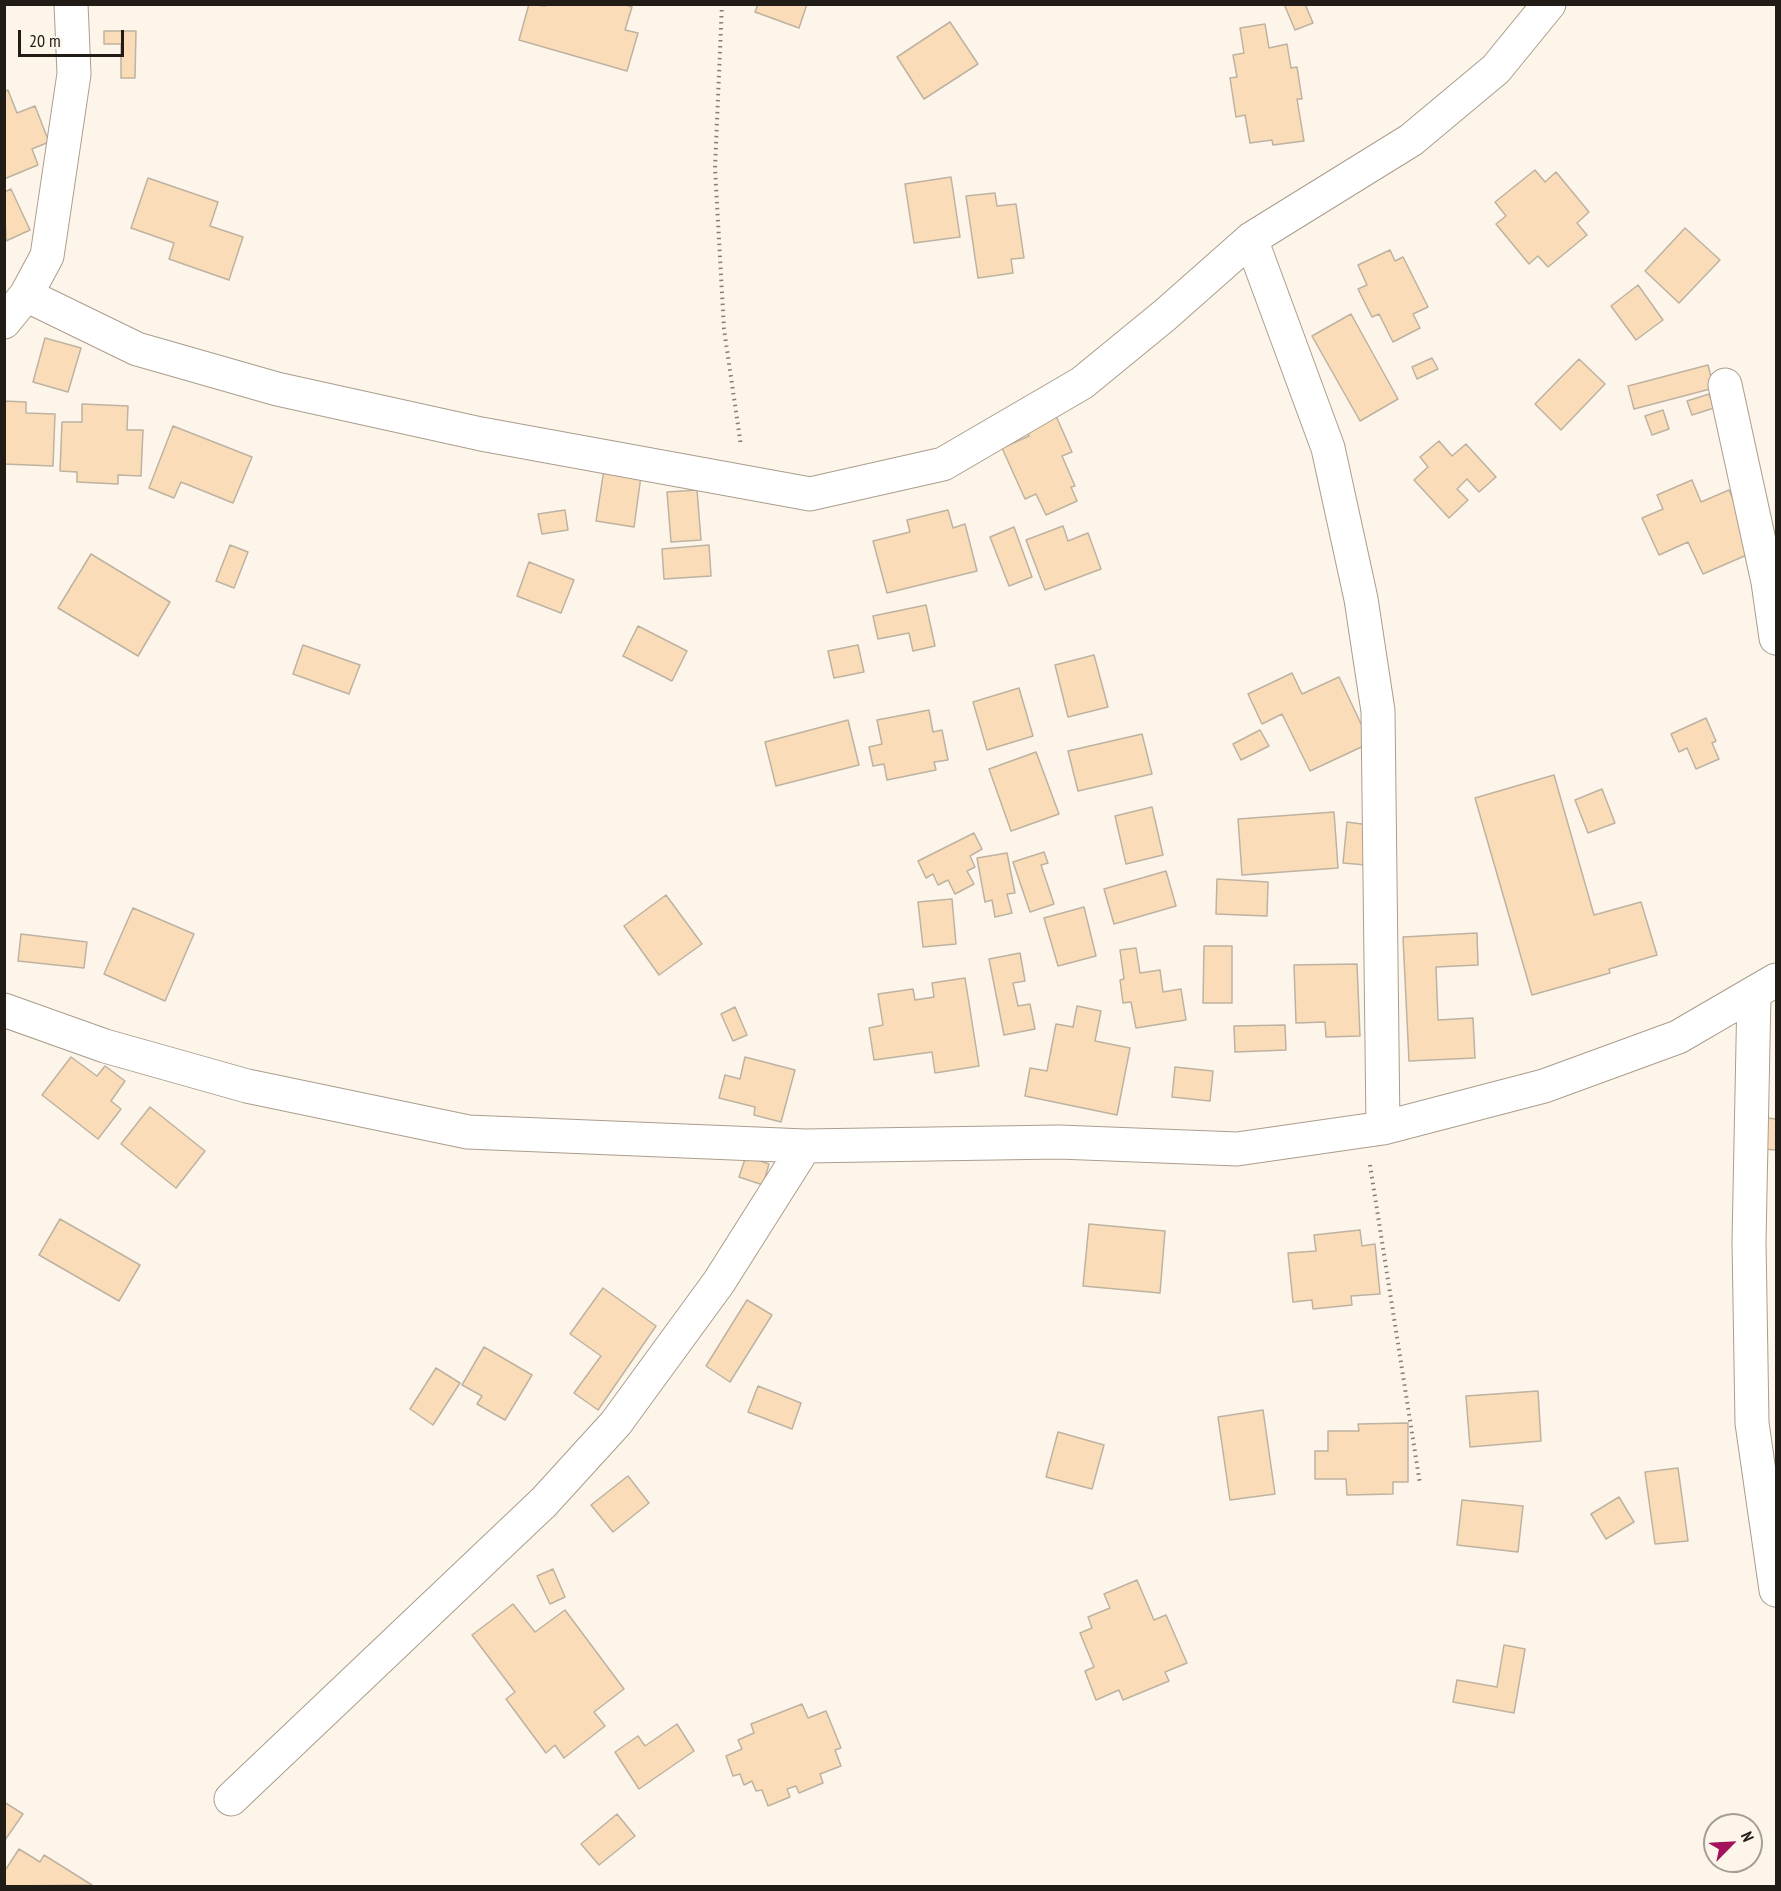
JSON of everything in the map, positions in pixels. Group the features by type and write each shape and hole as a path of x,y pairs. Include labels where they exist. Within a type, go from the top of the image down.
{"street":[{"path":"4,322 26,295 47,256 74,74 71,4"},
{"path":"26,295 137,349 277,389 481,435 810,494 943,464 1082,383 1165,315 1251,239 1411,140 1496,69 1549,4"},
{"path":"1251,239 1328,448 1361,599 1378,711 1374,1130"},
{"path":"1725,385 1772,581 1776,638"},
{"path":"4,1010 105,1046 247,1086 468,1132 805,1146 1059,1142 1237,1149 1374,1130 1544,1086 1677,1036 1765,987"},
{"path":"1765,987 1749,1241 1752,1423 1776,1590"},
{"path":"231,1800 544,1502 616,1423 719,1282 805,1146"}],"path":[{"path":"722,4 715,168 724,329 747,483"},
{"path":"1374,1130 1420,1484"}],"building":[{"path":"529,4 545,6 545,4 623,4 632,7 625,30 638,33 627,71 519,40"},
{"path":"758,4 807,4 799,28 755,12"},
{"path":"1284,4 1305,4 1313,23 1295,30"},
{"path":"950,22 978,64 924,99 897,57"},
{"path":"1265,24 1269,48 1287,44 1291,68 1297,67 1302,99 1297,99 1304,141 1273,145 1272,140 1250,143 1245,115 1236,117 1230,78 1237,77 1233,55 1244,53 1240,28"},
{"path":"104,31 136,31 135,78 121,78 121,44 104,44"},
{"path":"8,90 17,113 35,106 49,142 32,149 38,165 4,179 4,92"},
{"path":"1535,170 1545,182 1556,172 1589,212 1577,223 1587,235 1548,267 1538,256 1529,264 1496,224 1506,216 1495,202"},
{"path":"951,177 960,237 914,243 905,184"},
{"path":"148,178 218,202 210,226 243,237 229,280 169,259 174,243 131,228"},
{"path":"11,189 30,230 6,241 4,192"},
{"path":"995,193 997,206 1016,204 1024,258 1011,259 1013,273 978,278 966,196"},
{"path":"1685,228 1720,260 1679,303 1645,271"},
{"path":"1390,250 1395,261 1403,257 1428,307 1413,314 1420,328 1393,342 1379,314 1372,317 1358,289 1367,285 1358,265"},
{"path":"1638,285 1663,320 1636,340 1611,306"},
{"path":"1351,314 1398,399 1360,421 1312,336"},
{"path":"45,338 81,348 68,392 33,382"},
{"path":"1432,358 1438,369 1417,379 1412,367"},
{"path":"1579,359 1605,384 1561,430 1535,404"},
{"path":"1708,365 1714,388 1634,409 1628,386"},
{"path":"1709,394 1714,408 1692,415 1687,401"},
{"path":"4,401 26,402 26,413 55,414 53,466 4,464"},
{"path":"82,404 128,406 127,430 143,430 141,476 118,475 118,484 77,482 77,472 60,471 62,422 82,422"},
{"path":"1663,410 1669,429 1652,435 1645,416"},
{"path":"1056,416 1072,452 1062,456 1075,486 1071,487 1077,501 1046,515 1036,494 1025,499 1002,448 1029,436 1026,429"},
{"path":"173,426 252,457 233,503 181,482 174,498 149,488"},
{"path":"1439,441 1452,456 1466,444 1496,477 1479,492 1467,479 1457,489 1468,500 1449,518 1414,480 1428,467 1420,457"},
{"path":"605,463 642,469 634,527 596,521"},
{"path":"1692,480 1701,502 1729,490 1756,551 1703,574 1688,542 1659,555 1642,518 1663,509 1657,495"},
{"path":"697,490 701,540 671,542 667,492"},
{"path":"565,510 568,530 542,534 538,514"},
{"path":"948,510 953,528 965,524 977,571 887,593 873,541 910,532 907,520"},
{"path":"1063,526 1068,541 1088,533 1101,569 1045,590 1026,540"},
{"path":"1014,527 1032,577 1009,586 990,537"},
{"path":"230,545 248,552 234,588 216,581"},
{"path":"709,545 711,576 664,579 662,549"},
{"path":"91,554 170,602 138,656 58,608"},
{"path":"529,562 574,580 561,613 517,596"},
{"path":"926,605 935,646 913,651 909,633 878,639 873,616"},
{"path":"638,626 687,651 672,681 623,656"},
{"path":"303,645 360,665 349,694 293,674"},
{"path":"858,645 864,672 834,678 828,651"},
{"path":"1094,655 1108,707 1068,717 1055,665"},
{"path":"1292,673 1302,694 1339,677 1370,743 1310,771 1282,714 1262,724 1248,694"},
{"path":"1019,688 1033,736 987,750 973,702"},
{"path":"929,710 933,732 942,730 948,760 934,762 936,770 887,780 884,764 873,766 869,747 882,744 877,720"},
{"path":"1706,718 1716,741 1712,743 1719,759 1696,769 1687,748 1679,752 1671,734"},
{"path":"848,720 859,765 776,786 765,742"},
{"path":"1260,730 1269,746 1241,760 1233,744"},
{"path":"1142,734 1152,774 1078,791 1068,751"},
{"path":"1036,752 1059,814 1011,831 989,769"},
{"path":"1554,775 1594,915 1641,902 1657,955 1609,969 1610,973 1532,995 1475,798"},
{"path":"1602,789 1615,823 1588,833 1575,800"},
{"path":"1152,807 1163,855 1126,864 1115,816"},
{"path":"1334,812 1338,868 1242,875 1238,819"},
{"path":"1347,822 1369,825 1366,865 1343,863"},
{"path":"974,833 982,849 970,856 975,867 967,871 974,884 955,894 948,880 938,885 933,874 926,878 918,861"},
{"path":"1044,852 1048,863 1041,865 1054,904 1030,912 1013,862"},
{"path":"1007,853 1015,893 1007,894 1012,913 995,917 992,900 985,902 977,858"},
{"path":"1166,871 1176,906 1114,924 1104,889"},
{"path":"1217,879 1268,882 1267,916 1216,914"},
{"path":"666,895 702,944 659,975 624,926"},
{"path":"952,899 956,944 923,947 918,902"},
{"path":"1084,907 1096,956 1058,966 1044,918"},
{"path":"133,908 194,934 165,1001 104,974"},
{"path":"1477,933 1478,965 1436,967 1438,1020 1473,1018 1475,1058 1409,1061 1403,937"},
{"path":"21,934 87,942 84,968 18,961"},
{"path":"1204,946 1232,946 1232,1003 1203,1003"},
{"path":"1136,948 1140,973 1160,970 1163,992 1181,989 1186,1020 1136,1028 1131,1002 1123,1003 1120,980 1124,979 1120,950"},
{"path":"1020,953 1025,981 1013,983 1018,1006 1030,1004 1035,1029 1004,1035 989,959"},
{"path":"1357,964 1360,1036 1326,1037 1325,1022 1296,1023 1294,965"},
{"path":"965,978 979,1066 935,1073 932,1052 874,1060 869,1028 883,1025 878,994 913,989 915,1000 934,997 932,983"},
{"path":"1077,1006 1101,1011 1095,1041 1130,1048 1117,1115 1025,1096 1030,1068 1047,1071 1056,1024 1073,1027"},
{"path":"735,1007 747,1035 733,1041 721,1014"},
{"path":"1285,1025 1286,1050 1235,1052 1234,1026"},
{"path":"71,1057 97,1076 105,1066 125,1081 111,1101 121,1109 98,1139 42,1095"},
{"path":"745,1057 795,1070 781,1122 754,1115 755,1107 719,1098 725,1075 740,1079"},
{"path":"1175,1067 1213,1071 1210,1101 1172,1097"},
{"path":"150,1107 205,1151 176,1188 121,1144"},
{"path":"1767,1118 1776,1119 1776,1150 1763,1149"},
{"path":"746,1156 769,1164 763,1185 739,1177"},
{"path":"60,1219 140,1265 119,1301 39,1255"},
{"path":"1089,1224 1165,1231 1160,1293 1083,1286"},
{"path":"1360,1230 1362,1246 1375,1244 1380,1294 1351,1296 1352,1305 1313,1309 1312,1300 1293,1302 1288,1253 1316,1251 1314,1235"},
{"path":"603,1288 656,1326 598,1410 574,1393 601,1356 570,1334"},
{"path":"747,1300 772,1315 730,1382 706,1366"},
{"path":"484,1347 532,1375 505,1420 477,1404 482,1396 462,1385"},
{"path":"436,1368 460,1383 433,1425 410,1409"},
{"path":"758,1386 801,1403 792,1429 748,1412"},
{"path":"1538,1391 1541,1441 1470,1447 1466,1396"},
{"path":"1263,1410 1275,1494 1230,1500 1218,1417"},
{"path":"1408,1423 1408,1482 1393,1482 1393,1494 1347,1495 1346,1479 1315,1479 1315,1451 1328,1451 1328,1431 1359,1431 1358,1424"},
{"path":"1058,1432 1104,1445 1092,1489 1046,1477"},
{"path":"1678,1468 1688,1541 1655,1544 1645,1472"},
{"path":"628,1476 649,1503 613,1532 591,1505"},
{"path":"1619,1497 1634,1522 1606,1539 1591,1514"},
{"path":"1462,1500 1523,1506 1518,1552 1457,1545"},
{"path":"553,1569 565,1597 550,1604 537,1576"},
{"path":"1137,1580 1154,1620 1166,1615 1187,1663 1165,1672 1169,1681 1123,1700 1119,1690 1096,1700 1085,1671 1094,1667 1080,1633 1092,1628 1088,1617 1110,1608 1104,1594"},
{"path":"513,1604 535,1632 565,1610 624,1689 594,1712 605,1726 564,1758 555,1745 546,1753 506,1699 515,1692 472,1635"},
{"path":"1504,1645 1525,1649 1514,1713 1453,1702 1457,1680 1497,1687"},
{"path":"802,1704 808,1718 826,1711 841,1748 835,1750 841,1766 820,1774 823,1783 799,1793 796,1786 787,1789 790,1797 768,1806 762,1790 756,1791 752,1781 744,1785 740,1774 733,1776 726,1756 742,1749 738,1740 754,1733 751,1724"},
{"path":"677,1724 694,1751 639,1789 615,1752 638,1736 645,1746"},
{"path":"4,1802 23,1814 5,1840 4,1839"},
{"path":"617,1814 635,1836 599,1865 581,1844"},
{"path":"19,1849 40,1862 44,1855 92,1885 4,1886 4,1872"}]}
